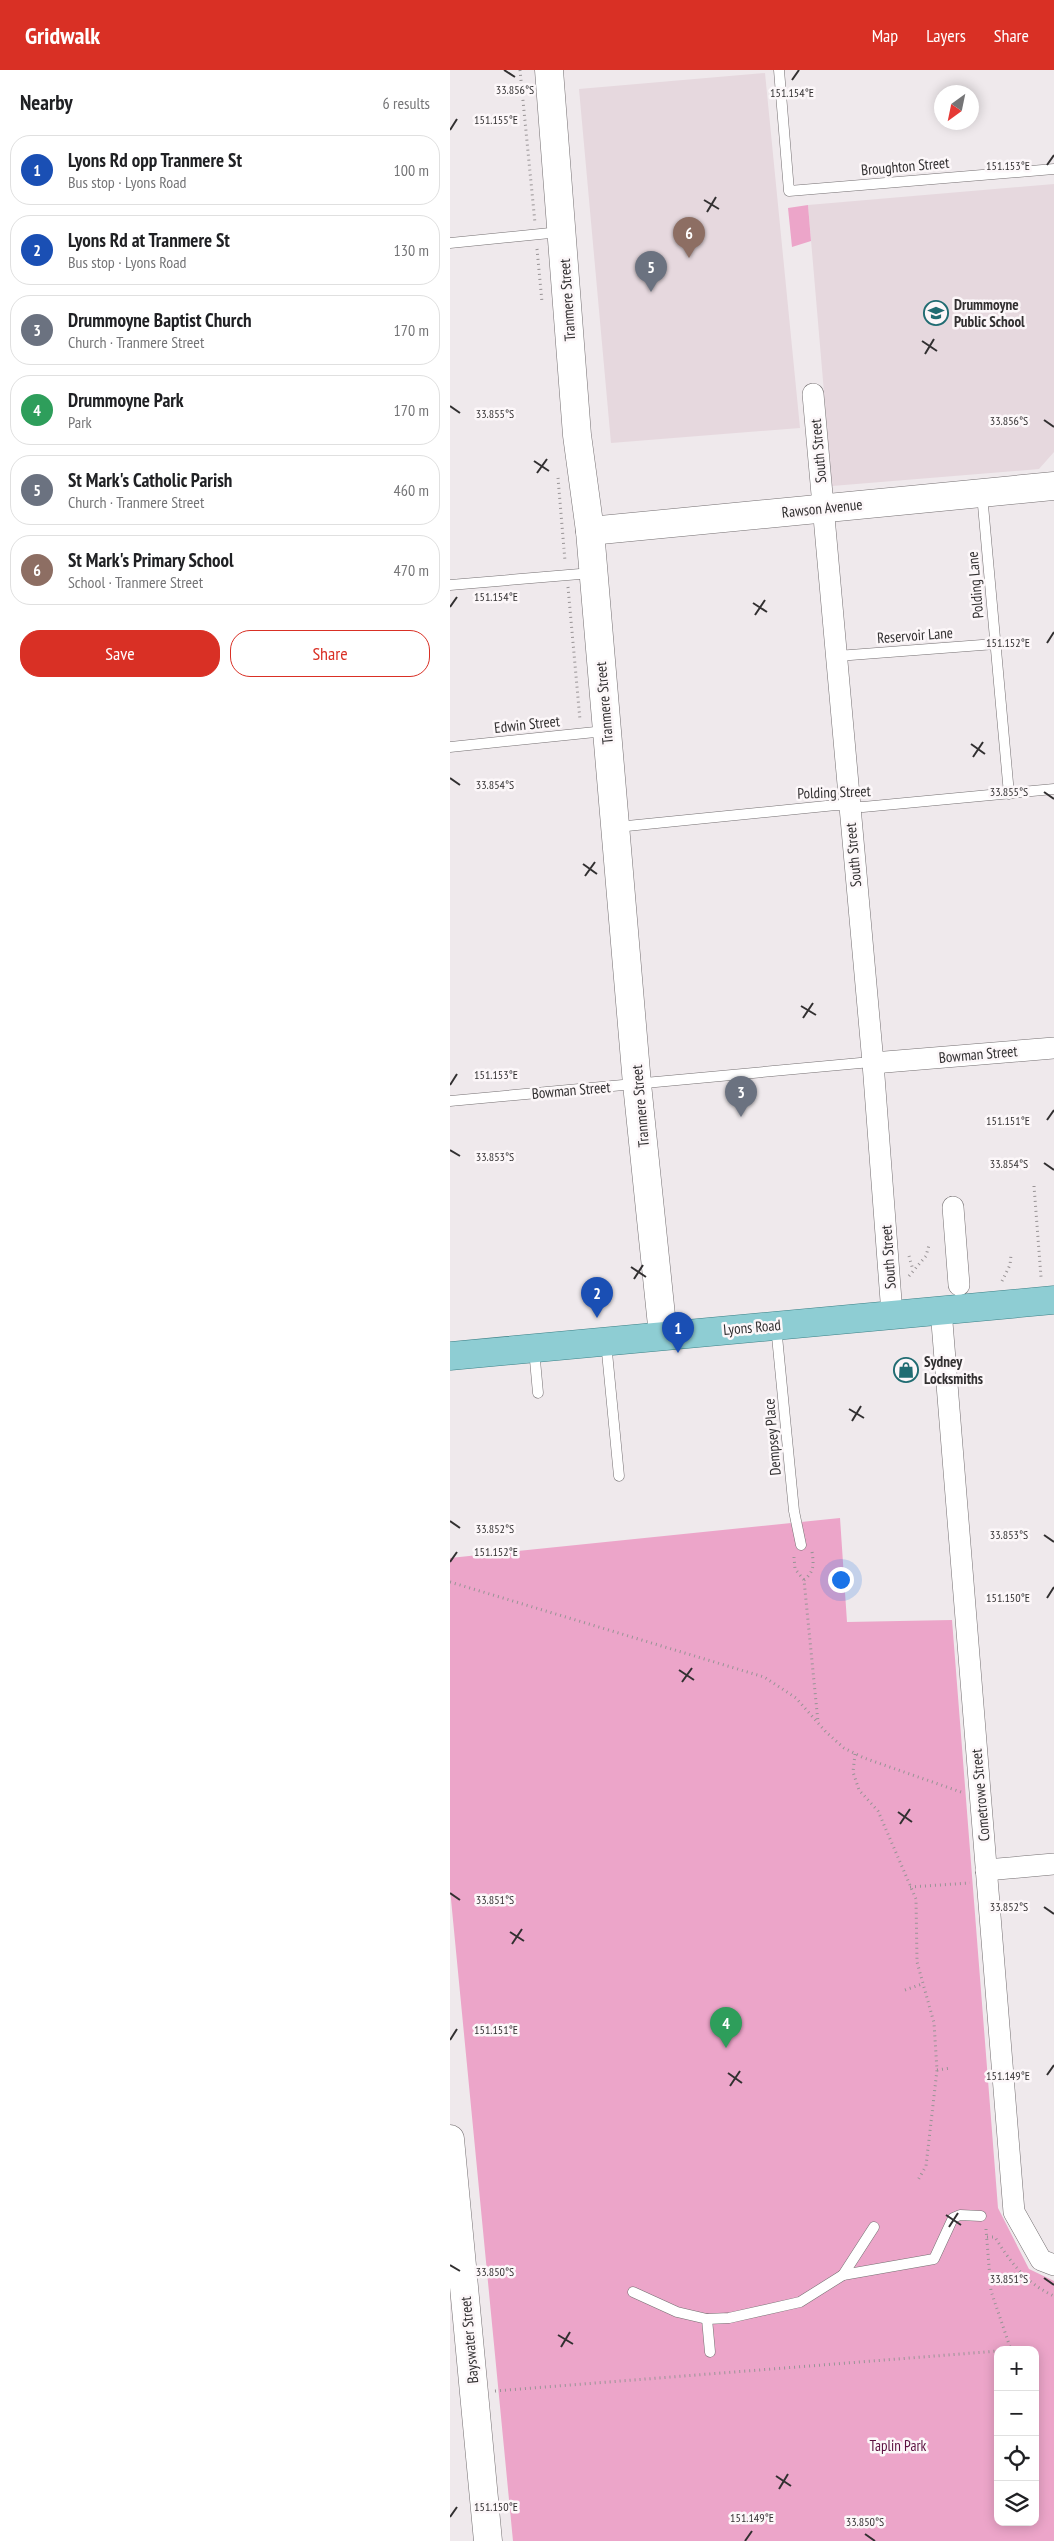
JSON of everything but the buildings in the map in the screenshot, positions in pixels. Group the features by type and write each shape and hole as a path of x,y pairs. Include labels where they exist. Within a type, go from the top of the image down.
{"main road":[{"name":"Lyons Road","path":"450,1356 941,1310 1047,1288"}],"street":[{"name":"Tranmere Street","path":"549,70 577,435 590,531 637,1084 663,1335"},
{"name":"South Street","path":"813,394 850,806 892,1314"},
{"name":"Rawson Avenue","path":"590,531 1054,486"},
{"name":"Bowman Street","path":"872,1063 1054,1048"},
{"path":"953,1207 959,1285"},
{"name":"Cometrowe Street","path":"941,1310 1014,2212 1041,2260 1054,2266"},
{"path":"987,1876 1054,1864"},
{"name":"Bayswater Street","path":"450,2139 488,2541"}],"lane":[{"name":"Broughton Street","path":"779,70 789,191 1054,169"},
{"path":"450,243 561,232"},
{"name":"Polding Lane","path":"982,493 1008,794"},
{"path":"450,586 593,573"},
{"name":"Reservoir Lane","path":"837,656 995,644"},
{"name":"Edwin Street","path":"450,747 606,731"},
{"name":"Polding Street","path":"616,827 836,805 863,807 1054,789"},
{"name":"Bowman Street","path":"450,1101 872,1063"},
{"name":"Dempsey Place","path":"776,1325 794,1511 801,1545"},
{"path":"606,1341 619,1476"},
{"path":"534,1347 538,1393"},
{"path":"634,2292 677,2312 707,2319 729,2318 800,2302 843,2275 934,2259 953,2218 960,2215 984,2220"},
{"path":"843,2275 874,2227"},
{"path":"707,2319 710,2352"}],"path":[{"path":"1034,1186 1047,1288"},
{"path":"904,1283 926,1256 929,1245"},
{"path":"1002,1280 1010,1265 1011,1255"},
{"path":"804,1580 811,1574 814,1563 812,1550 801,1545 794,1554 794,1569 804,1580 819,1723"},
{"path":"450,1582 764,1677 796,1698 844,1748 855,1754 980,1799"},
{"path":"855,1754 853,1772 859,1790 878,1811 916,1899 917,1962 934,2023 937,2070 926,2166 918,2180"},
{"path":"910,1886 987,1876"},
{"path":"905,1990 922,1984"},
{"path":"937,2070 951,2068"},
{"path":"984,2220 991,2292 1009,2346"},
{"path":"987,2237 995,2237 1015,2267 1044,2291 1054,2296"},
{"path":"474,2393 994,2350"}],"shaded area":[{"path":"765,73 800,428 611,443 579,89"},
{"name":"Drummoyne Public School","path":"1054,184 1054,452 1039,469 832,486 808,205"}],"green space":[{"path":"808,205 811,241 792,247 788,208"},
{"name":"Taplin Park","path":"840,1518 847,1622 952,1620 998,2208 1029,2269 1054,2281 1054,2541 513,2541 450,1889 450,1558"}],"place":[{"name":"St Mark's Primary School","path":"689,258"},
{"name":"St Mark's Catholic Parish","path":"651,292"},
{"name":"Drummoyne Public School","path":"936,313"},
{"name":"Drummoyne Baptist Church","path":"741,1117"},
{"name":"Lyons Rd at Tranmere St","path":"597,1318"},
{"name":"Lyons Rd opp Tranmere St","path":"678,1353"},
{"name":"Sydney Locksmiths","path":"906,1370"},
{"name":"Drummoyne Park","path":"726,2048"}]}
